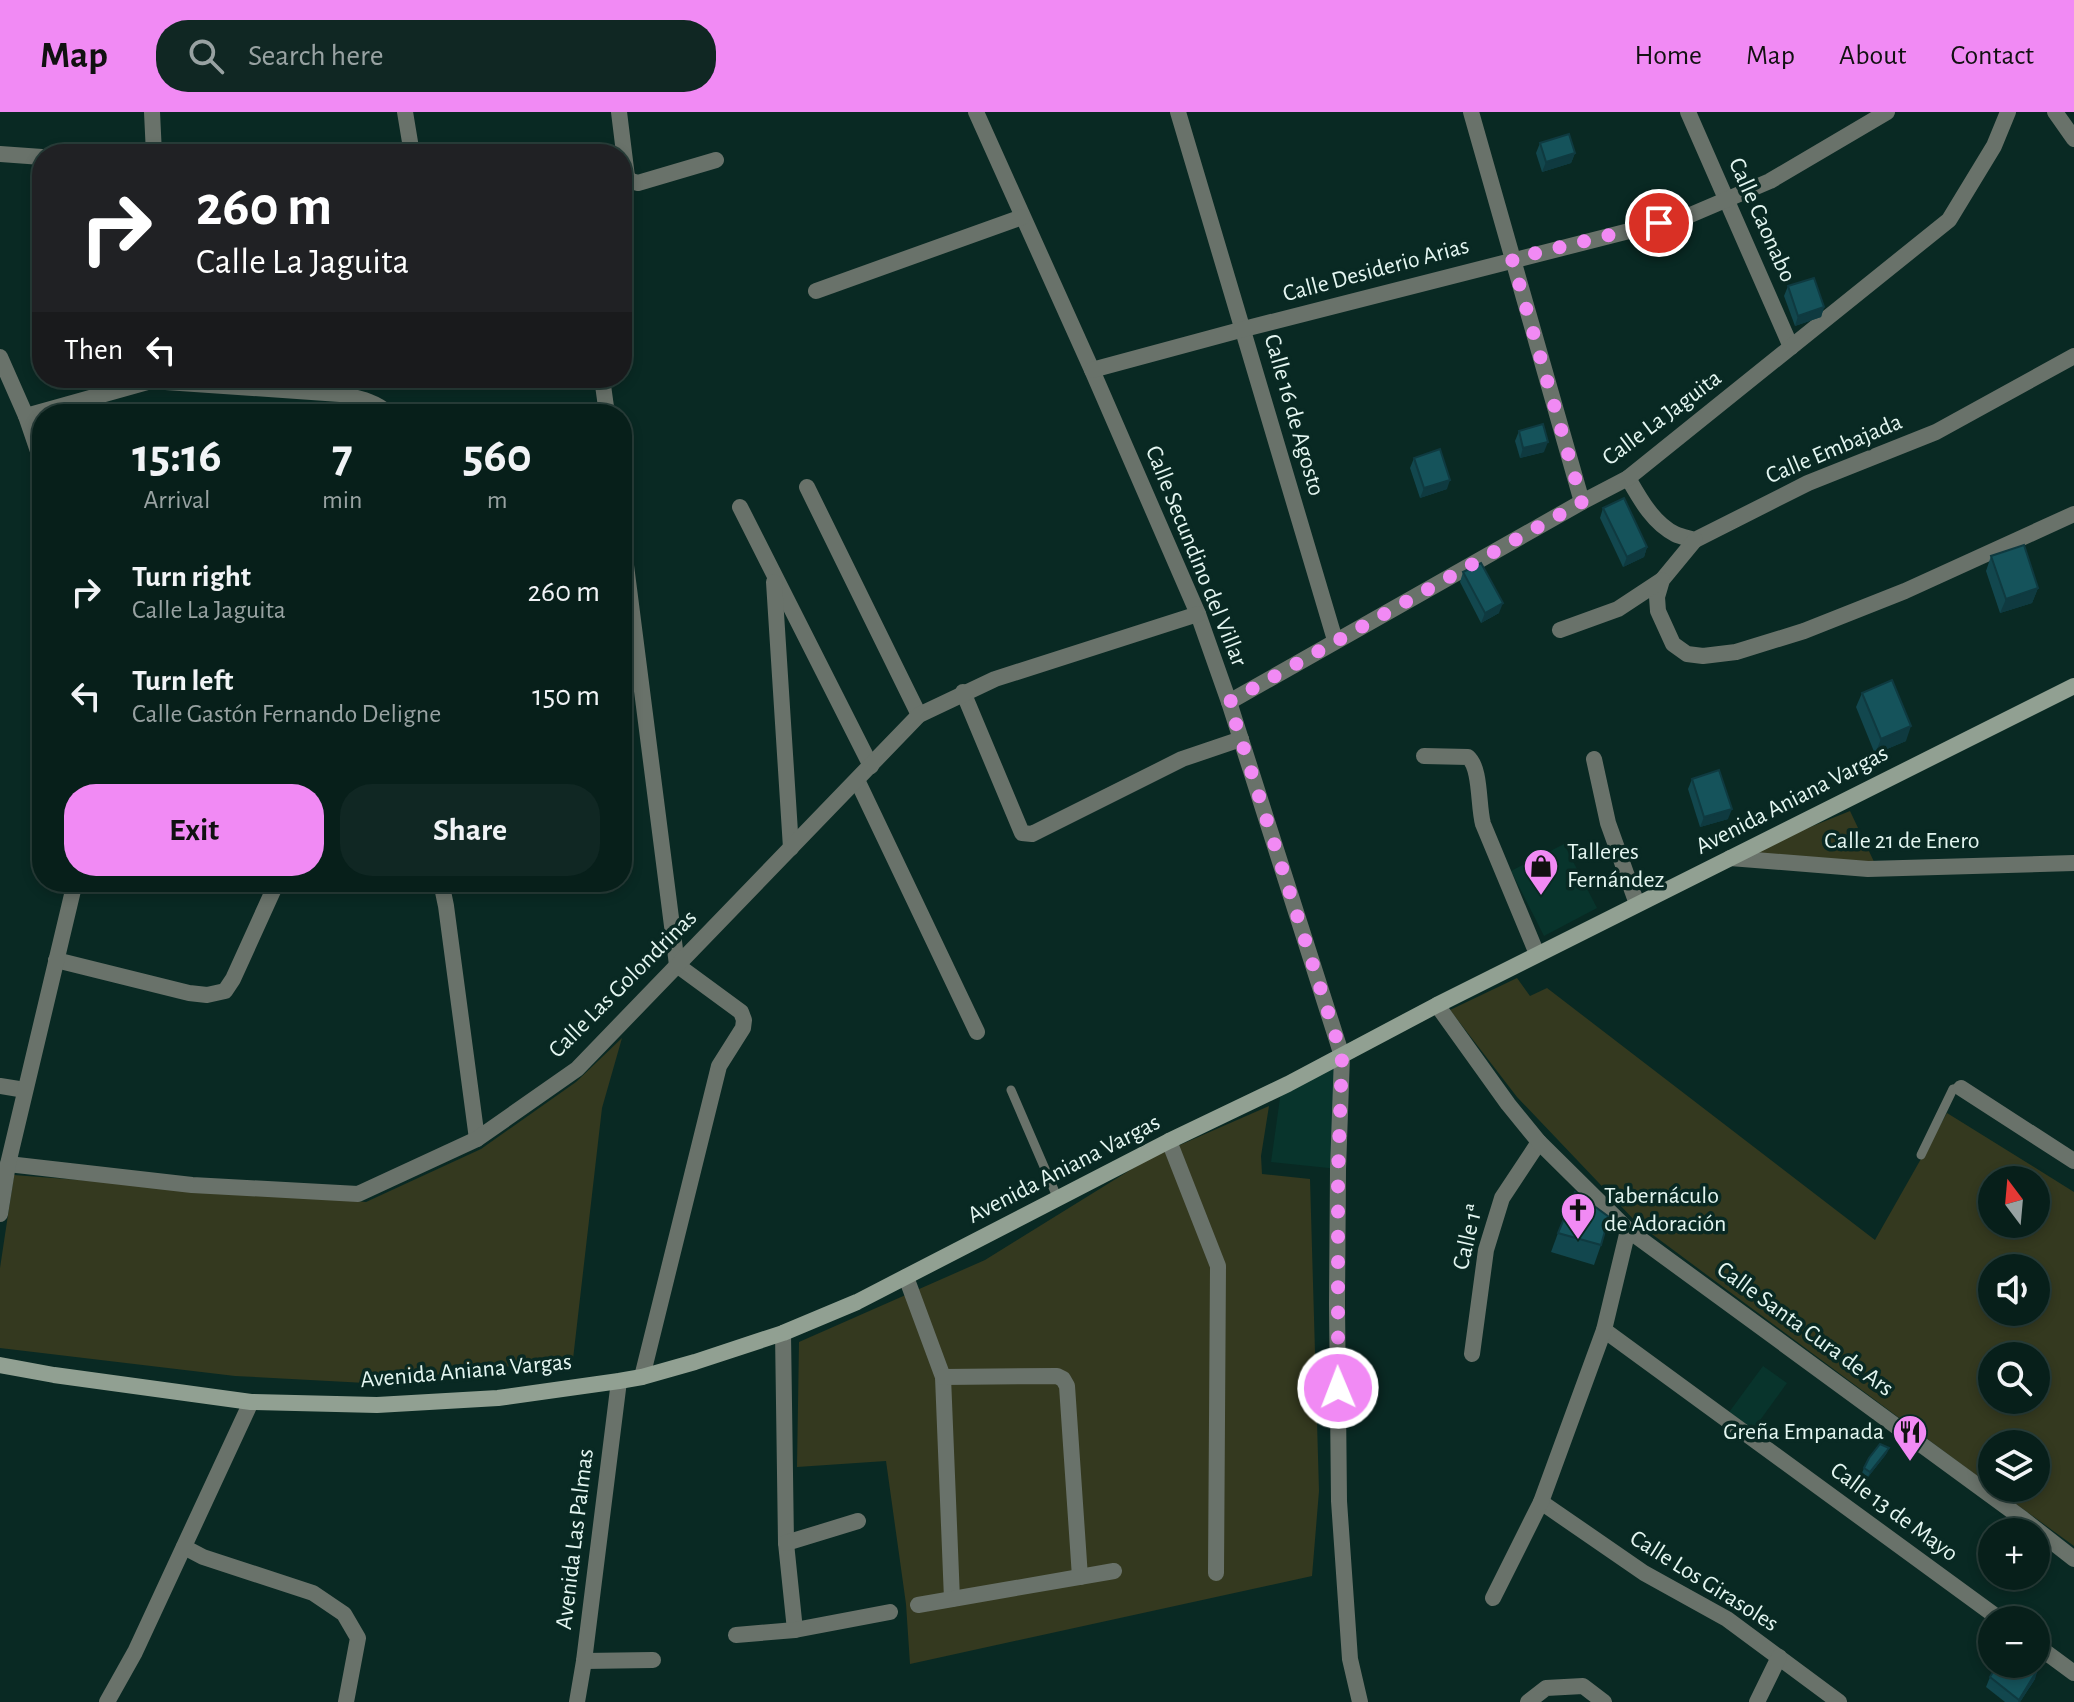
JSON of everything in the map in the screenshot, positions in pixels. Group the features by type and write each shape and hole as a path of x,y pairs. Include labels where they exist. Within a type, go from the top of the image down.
{"main road":[{"name":"Avenida Aniana Vargas","path":"0,1365 251,1402 392,1405 498,1398 642,1377 783,1333 824,1318 906,1277 1537,954 2074,686"}],"street":[{"path":"152,112 154,144"},
{"path":"405,112 410,144"},
{"path":"619,112 623,144"},
{"name":"Calle Secundino del Villar","path":"976,112 1198,614 1342,1056 1337,1290 1339,1501 1350,1659 1360,1702"},
{"name":"Calle 16 de Agosto","path":"1178,112 1335,640"},
{"path":"1471,112 1582,502"},
{"name":"Calle Caonabo","path":"1688,112 1791,347"},
{"name":"Calle Desiderio Arias","path":"1092,370 1688,216 1770,181 1887,112"},
{"name":"Calle La Jaguita","path":"1229,702 1628,478 1949,220 1994,146 2008,112"},
{"path":"2055,112 2074,139"},
{"path":"0,154 32,156"},
{"path":"632,181 638,183 716,160"},
{"path":"816,291 1022,217"},
{"name":"Calle Embajada","path":"1695,540 1808,483 1936,432 2074,356"},
{"path":"0,357 32,434"},
{"path":"69,404 126,388"},
{"path":"253,388 340,394 372,404"},
{"path":"26,416 32,414"},
{"path":"1560,630 1618,609 1662,580 1695,540 1675,534 1655,518 1628,478"},
{"path":"807,487 919,715"},
{"path":"740,507 871,766"},
{"path":"1662,580 1657,597 1658,611 1673,644 1687,654 1703,656 1736,652 1804,631 1905,591 2074,514"},
{"path":"773,573 791,848"},
{"path":"632,612 677,965 741,1012 744,1020 743,1028 719,1066 642,1377"},
{"name":"Calle Las Golondrinas","path":"8,1164 192,1185 358,1194 477,1139 577,1069 919,715 995,679 1198,614"},
{"path":"963,692 1025,835 1182,759 1241,739"},
{"path":"1424,756 1468,757 1475,765 1483,824 1537,954"},
{"path":"1594,759 1608,823 1637,904"},
{"path":"857,780 977,1032"},
{"name":"Calle 21 de Enero","path":"1730,858 1868,869 2074,863"},
{"path":"0,1214 8,1164 73,892"},
{"path":"56,960 189,993 207,995 225,991 272,892"},
{"path":"443,892 477,1139"},
{"name":"Calle Santa Cura de Ars","path":"1437,1005 1539,1142 1628,1230 2074,1559"},
{"path":"0,1086 25,1090"},
{"path":"1961,1088 2074,1161"},
{"path":"1169,1141 1218,1266 1216,1573"},
{"name":"Calle 1ª","path":"1472,1354 1486,1250 1502,1198 1539,1142"},
{"path":"1493,1598 1541,1502 1604,1330 1628,1230"},
{"path":"906,1277 943,1377 952,1599"},
{"name":"Calle 13 de Mayo","path":"1604,1330 1982,1606"},
{"path":"783,1333 786,1543 795,1630"},
{"path":"943,1377 1057,1376 1063,1379 1067,1386 1080,1577"},
{"name":"Avenida Las Palmas","path":"577,1702 619,1381"},
{"path":"107,1702 135,1652 251,1402"},
{"name":"Calle Los Girasoles","path":"1541,1502 1644,1573 1727,1619 1839,1702"},
{"path":"786,1543 858,1521"},
{"path":"184,1547 203,1557 313,1593 344,1614 358,1638 346,1702"},
{"path":"918,1605 1114,1571"},
{"path":"736,1635 795,1630 890,1612"},
{"path":"2050,1655 2074,1673"},
{"path":"1757,1702 1779,1657"},
{"path":"584,1661 653,1660"},
{"path":"1528,1702 1546,1688 1583,1686 1604,1702"}],"lane":[{"path":"1921,1155 1953,1089 1961,1088"},
{"path":"1011,1090 1058,1199"}],"shaded area":[{"path":"1850,811 1876,866 1738,856"},
{"path":"1564,844 1597,908 1544,936 1511,871"},
{"path":"1517,978 1530,996 1547,988 1875,1240 1947,1113 2032,1166 1978,1166 1978,1238 2050,1238 2050,1177 2074,1192 2074,1546 2050,1529 2050,1518 2035,1518 2013,1502 2050,1502 2050,1430 1978,1430 1978,1477 1637,1223 1517,1097 1450,1010"},
{"path":"622,1038 602,1108 573,1359 366,1383 235,1376 0,1348 0,1268 14,1175 366,1202 481,1149 576,1082"},
{"path":"1342,1062 1338,1169 1271,1162 1281,1091"},
{"path":"1269,1106 1261,1156 1262,1174 1310,1179 1319,1491 1312,1576 910,1664 906,1604 886,1461 797,1467 799,1342 985,1260 1148,1159"},
{"path":"1763,1366 1787,1383 1750,1434 1727,1415"}],"building":[{"path":"1569,134 1575,153 1546,162 1540,143"},
{"path":"1814,278 1824,307 1798,316 1788,286"},
{"path":"1543,424 1548,442 1523,448 1519,431"},
{"path":"1440,449 1450,480 1424,488 1414,458"},
{"path":"1624,498 1647,547 1627,557 1603,508"},
{"path":"2024,545 2038,588 2006,599 1991,556"},
{"path":"1481,563 1503,603 1485,613 1463,572"},
{"path":"1892,680 1911,726 1881,739 1862,693"},
{"path":"1719,770 1732,809 1704,817 1692,779"},
{"path":"1575,1192 1609,1217 1601,1245 1558,1233"},
{"path":"1880,1444 1889,1448 1870,1472 1864,1468"},
{"path":"1991,1678 2032,1678 2019,1700"}],"place":[{"name":"Talleres Fernández","path":"1541,897"},
{"name":"Tabernáculo de Adoración","path":"1578,1241"},
{"name":"Greña Empanada","path":"1910,1463"}],"route":[{"path":"1338,1388 1338,1175 1342,1056 1229,702 1582,502 1512,259 1659,223"}]}
